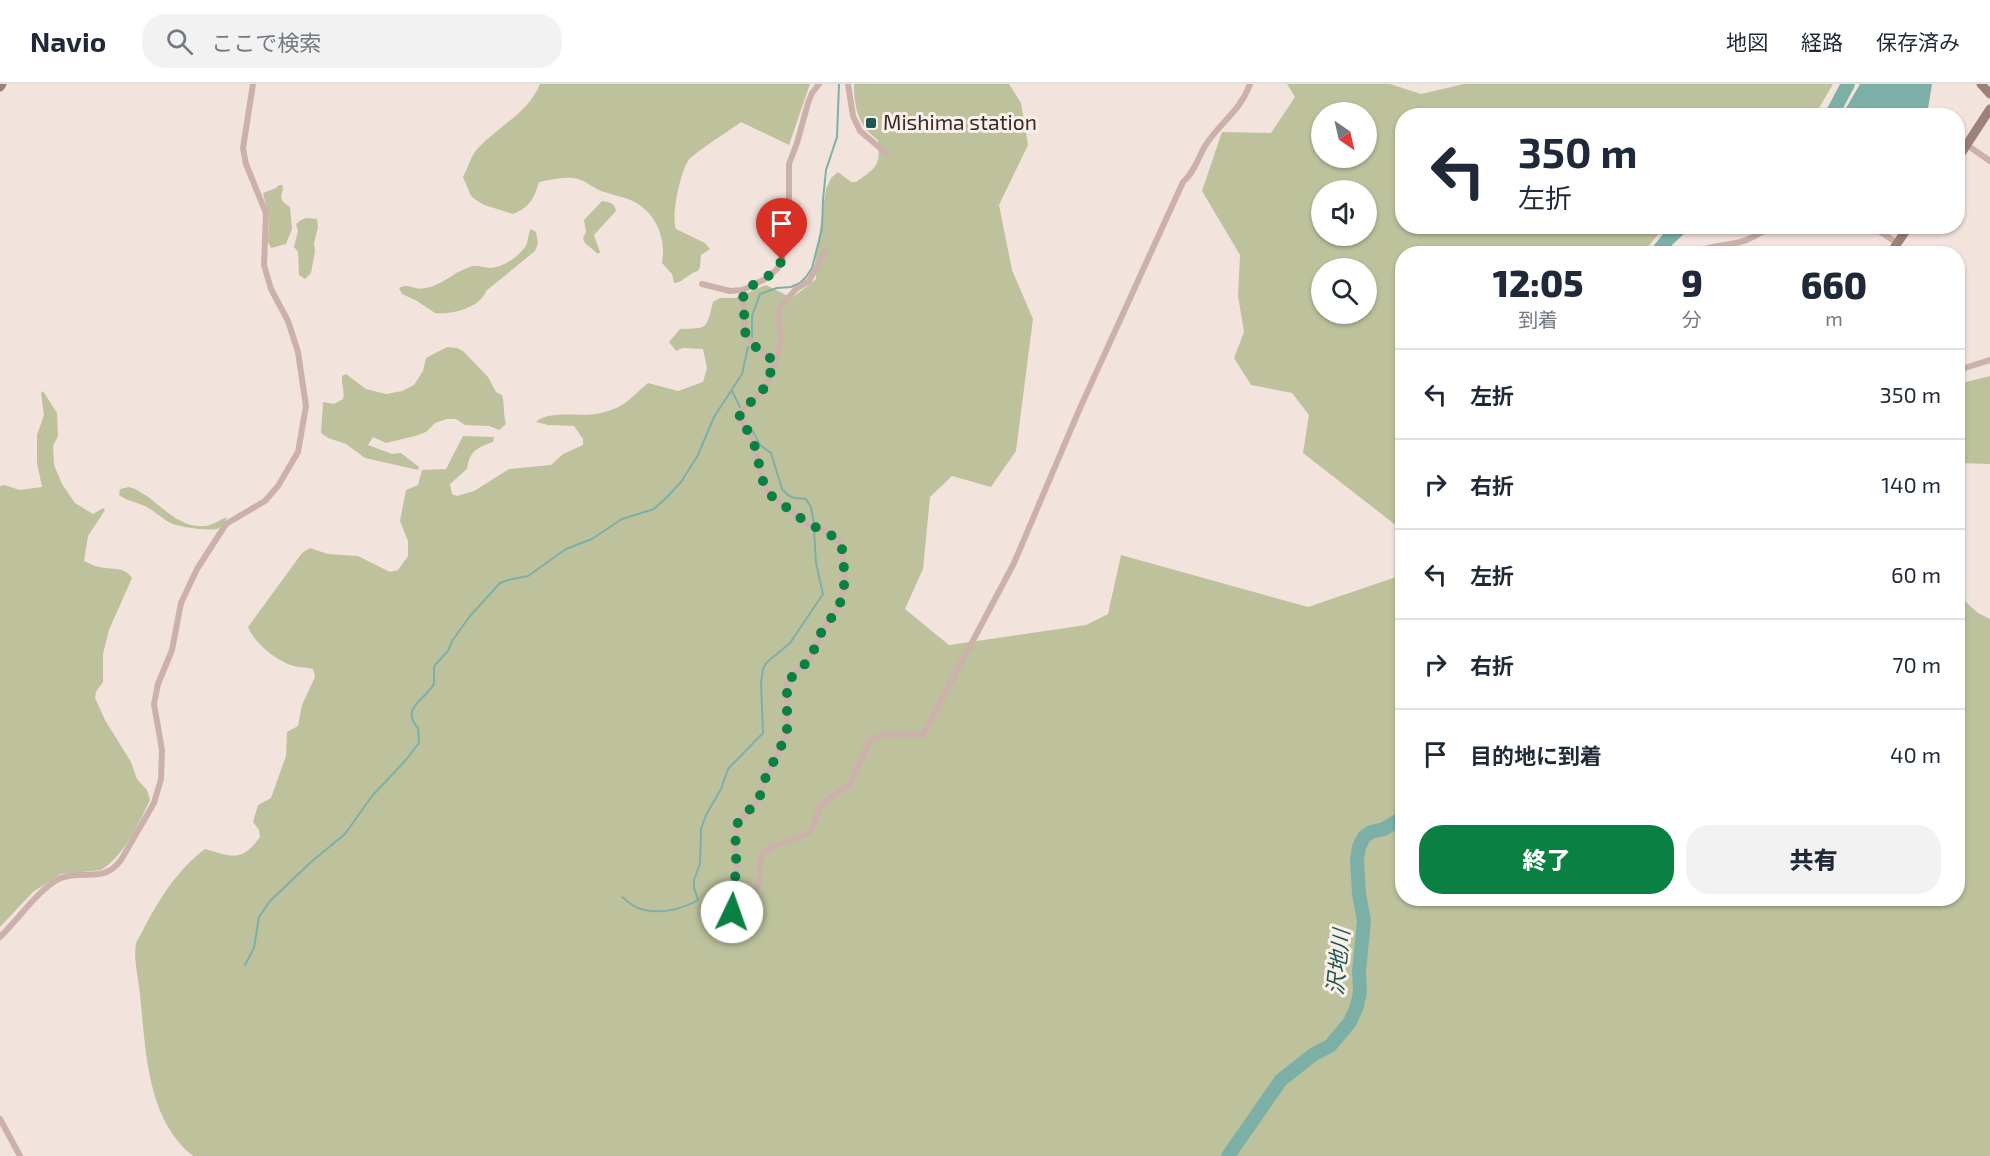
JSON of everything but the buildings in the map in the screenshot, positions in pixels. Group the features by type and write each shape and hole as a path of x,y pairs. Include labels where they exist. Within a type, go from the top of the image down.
{"street":[{"path":"0,937 46,888 60,879 76,875 103,875 121,860 154,803 160,779 162,750 154,704 158,684 172,650 181,603 197,569 226,524 265,501 278,486 298,452 306,406 298,352 288,321 271,289 264,265 266,213 246,164 243,148 253,84"},
{"path":"702,284 730,291 743,290 767,278 777,269 782,260 789,202 789,164 808,103 819,84"},
{"path":"848,84 854,116 860,131 886,153"},
{"path":"825,250 809,281 796,289 778,310 781,342 775,362 762,392 744,408 738,419 753,439 766,491 811,526 822,529 838,540 842,549 845,579 838,608 821,633 810,659 787,682 787,734 765,779 759,799 737,824 735,848 737,867 731,899 731,910 734,912 741,908 754,893 760,876 761,855 769,848 811,831 820,805 849,785 870,741 884,736 923,735 1014,563 1080,408 1183,182 1190,177 1211,137 1234,113 1245,97 1250,84"},
{"path":"1981,84 1990,94"},
{"path":"1965,148 1990,109"},
{"path":"1967,145 1990,161"},
{"path":"1720,246 1751,239 1759,234"},
{"path":"1884,234 1897,243"},
{"path":"1895,246 1903,234"},
{"path":"743,290 745,332 752,344 775,362"},
{"path":"1965,368 1990,360"},
{"path":"0,1119 20,1156"}],"green space":[{"path":"540,84 810,84 789,145 741,122 688,161 677,195 676,229 705,243 710,249 701,255 698,271 674,283 672,274 662,263 662,243 657,225 645,209 628,199 601,191 576,178 539,182 530,202 513,214 484,205 471,196 463,177 473,154 521,111"},
{"path":"854,84 1009,84 1021,103 1028,145 999,205 1012,270 1033,319 1016,451 991,487 952,476 930,497 923,569 905,609 949,645 1086,625 1108,614 1121,555 1308,607 1395,577 1395,906 1965,906 1965,601 1978,613 1990,619 1990,1156 193,1156 177,1141 166,1123 151,1082 135,950 137,940 163,895 195,857 205,849 222,854 242,854 248,851 260,837 259,830 253,822 258,805 271,798 286,756 287,732 298,726 302,705 315,677 313,669 288,664 274,656 255,639 248,627 302,553 310,548 328,554 358,556 390,572 398,570 408,556 408,541 400,521 406,490 418,485 422,470 446,469 463,436 494,437 493,442 482,446 472,454 467,469 450,484 452,494 457,496 474,491 509,469 551,465 563,454 583,445 583,439 574,426 536,422 542,418 609,411 627,401 648,383 678,391 703,382 707,368 703,349 683,348 676,351 669,342 680,329 704,326 709,318 713,302 720,298 735,298 766,285 792,298 816,279 815,262 826,189 831,178 838,172 851,182 856,182 876,166 878,161 878,140 866,129 858,115"},
{"path":"1287,84 1390,84 1421,94 1464,84 1833,84 1819,108 1395,108 1395,234 1658,234 1649,246 1395,246 1395,525 1303,453 1309,415 1292,393 1251,385 1234,358 1244,332 1238,296 1240,255 1202,191 1222,132 1271,133 1295,97"},
{"path":"279,185 283,187 282,201 290,207 292,229 286,244 271,248 268,242 269,217 263,193"},
{"path":"602,201 609,202 616,211 594,235 600,252 598,254 585,243 584,220"},
{"path":"306,218 317,219 318,227 311,273 305,279 299,275 298,252 294,247 298,231 296,224"},
{"path":"531,229 536,232 538,243 535,251 471,306 449,313 435,313 402,294 399,288 406,286 426,288 470,267 495,268 505,264 525,247"},
{"path":"447,347 463,351 488,377 496,392 502,395 506,424 499,430 489,426 465,425 456,419 447,419 435,423 426,432 415,436 386,443 373,437 368,445 392,454 401,453 419,467 418,470 365,458 346,444 321,433 323,402 334,404 343,399 342,376 346,374 366,389 386,394 402,391 414,385 423,371 426,358"},
{"path":"1990,376 1990,464 1965,463 1965,382"},
{"path":"43,391 57,413 58,436 53,446 54,465 62,484 75,503 93,514 103,508 105,510 88,536 84,561 99,567 122,570 132,578 109,630 103,654 103,682 95,698 105,720 131,762 137,779 147,790 150,800 124,848 109,864 101,870 61,874 33,892 0,927 0,486 20,490 42,487 37,463 37,435 44,415 41,393"},
{"path":"129,487 147,496 183,522 205,526 228,517 216,529 196,529 173,524 145,506 119,495 120,489"}],"water":[{"path":"1860,84 1932,84 1928,108 1846,108"}],"waterway":[{"path":"752,338 752,316 760,294 800,283 812,268 822,229 826,170 837,137 839,84"},
{"name":"沢地川","path":"1835,108 1848,84"},
{"name":"沢地川","path":"1662,246 1673,234"},
{"path":"245,965 254,948 259,917 270,901 345,834 372,796 419,743 418,728 413,721 413,710 434,684 435,665 448,651 452,641 470,616 500,583 528,576 566,549 592,539 622,519 654,509 667,497 681,482 698,455 714,417 742,374 748,347"},
{"path":"732,391 740,407"},
{"path":"751,428 760,445 771,453 782,489 794,498 806,499 811,507 814,524"},
{"path":"622,897 636,907 653,911 677,909 698,900 694,880 700,864 701,829 706,815 721,789 728,769 763,733 761,683 763,669 766,663 790,643 823,594 816,563 814,530"},
{"name":"沢地川","path":"1228,1156 1281,1080 1314,1054 1330,1046 1350,1022 1360,992 1359,971 1364,921 1359,894 1357,860 1359,847 1364,837 1371,832 1384,829 1395,822"}],"place":[{"name":"Mishima station","path":"871,123"}],"route":[{"path":"732,912 730,907 732,888 737,872 735,848 737,824 759,799 765,779 787,734 787,682 810,659 821,633 838,608 845,579 842,549 838,540 822,529 811,526 766,491 753,439 738,419 748,403 762,392 775,362 749,341 745,332 743,290 767,278 777,269 782,260"}]}
